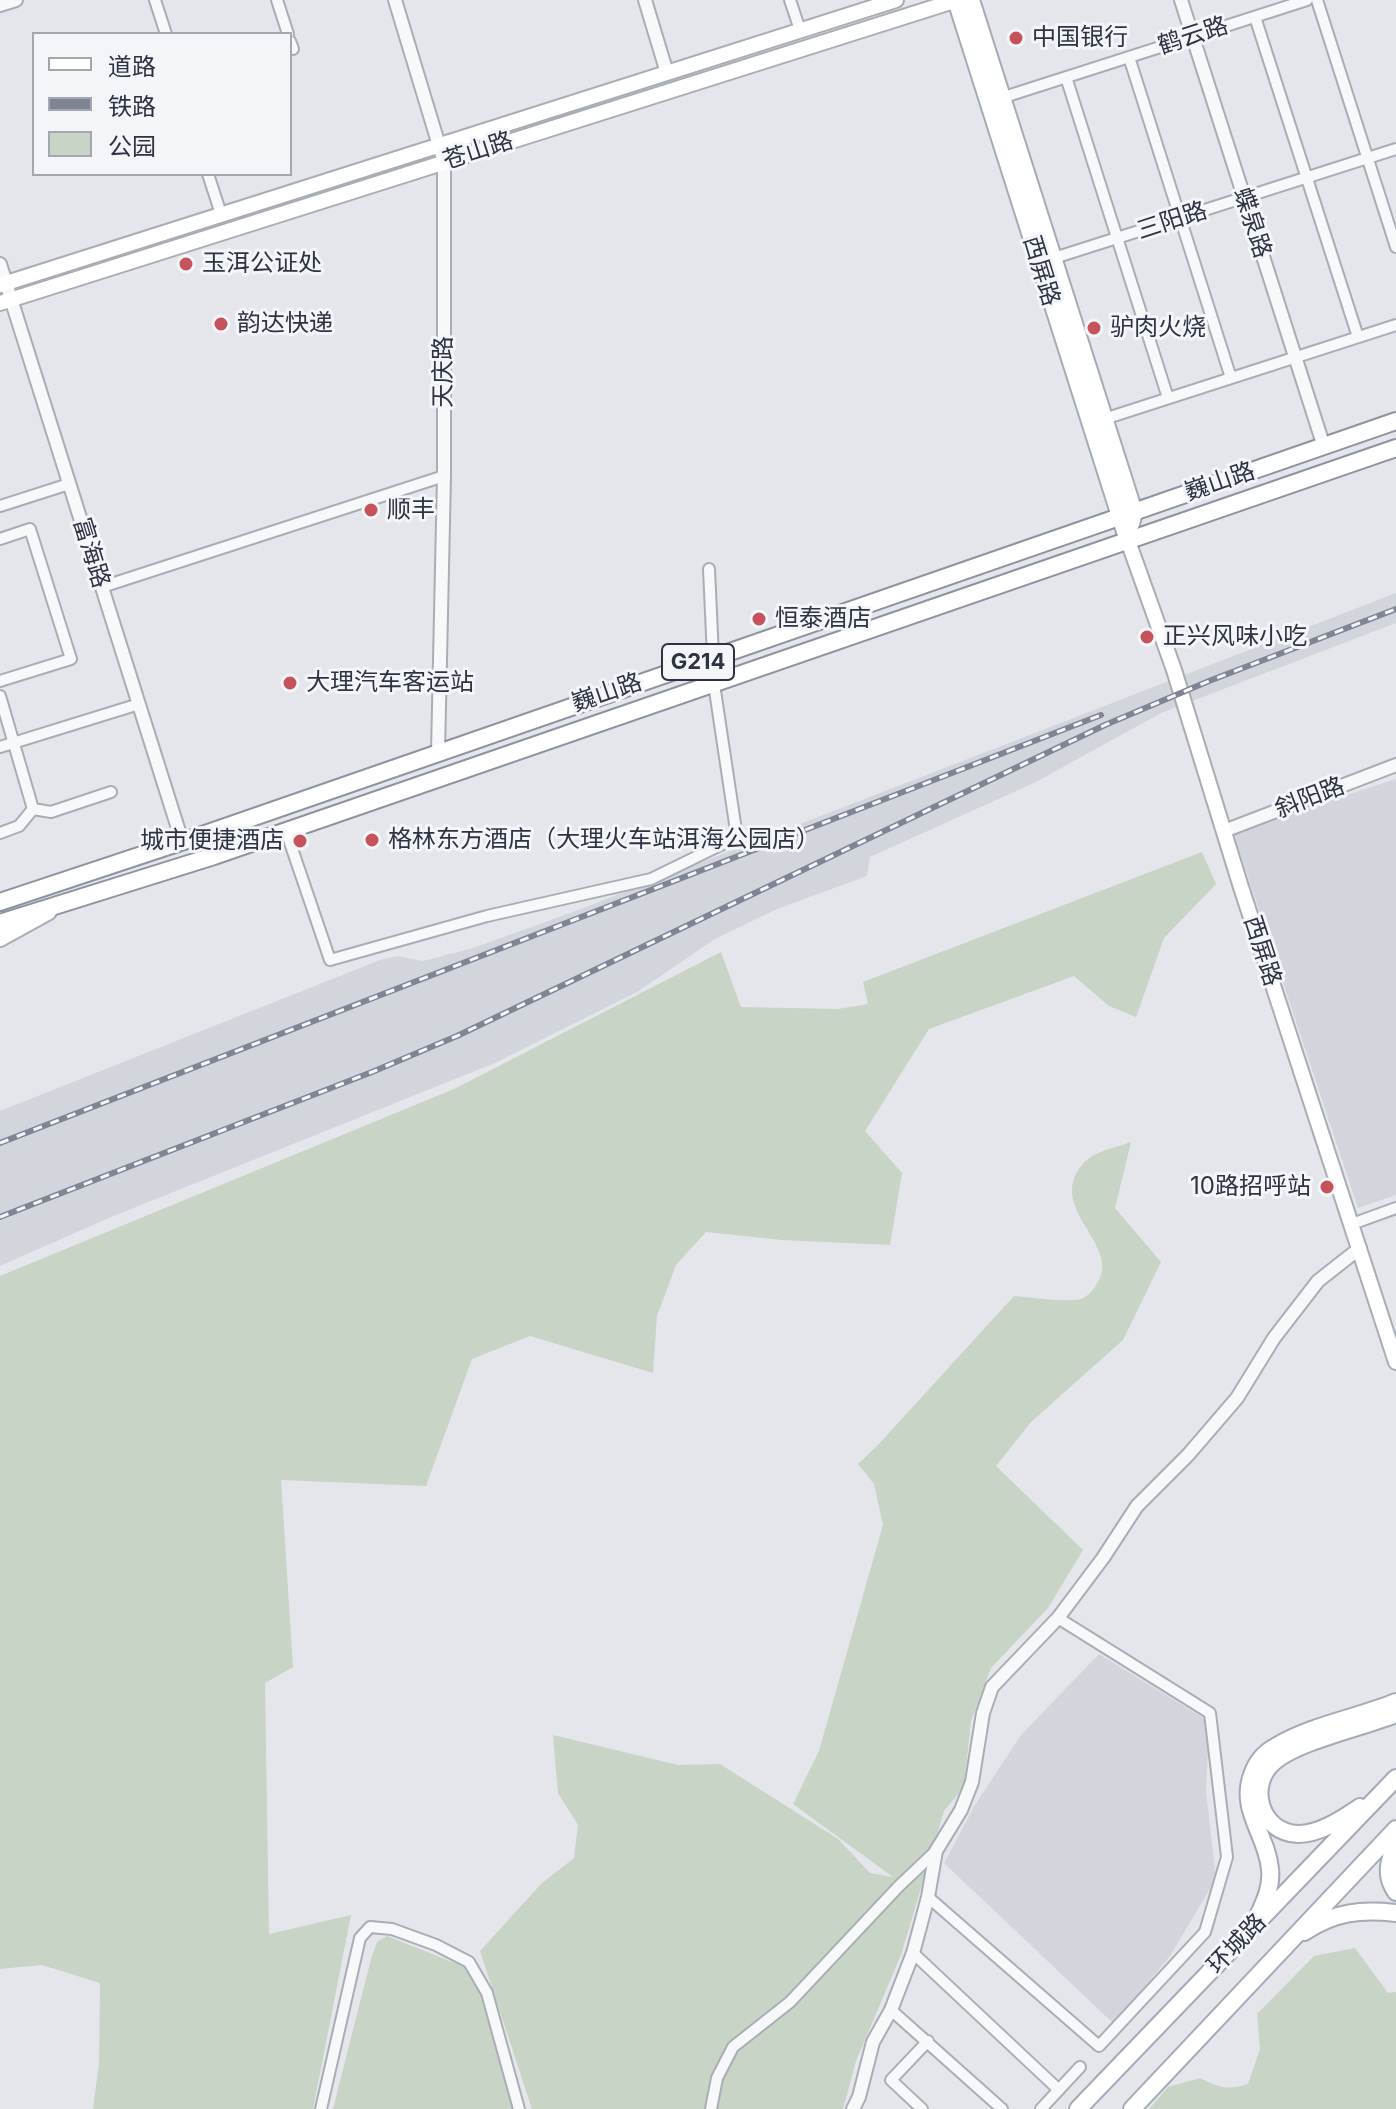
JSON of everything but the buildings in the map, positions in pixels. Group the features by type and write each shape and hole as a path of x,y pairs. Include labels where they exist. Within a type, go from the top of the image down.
{"main road":[{"name":"苍山路","path":"3,284 896,0"},
{"name":"苍山路","path":"6,301 956,0"},
{"name":"西屏路","path":"956,0 995,100 1126,514 1128,541 1174,670 1396,1362"},
{"name":"西屏路","path":"971,0 995,100"},
{"name":"巍山路","path":"0,902 1396,421"},
{"name":"巍山路","path":"0,923 286,831 1396,448"},
{"path":"713,657 714,684"},
{"path":"0,939 72,900"},
{"path":"1249,1932 1266,1899 1270,1876 1267,1854 1248,1803 1248,1786 1257,1764 1270,1750 1288,1740 1396,1702"},
{"path":"1391,1783 1328,1826 1300,1834 1284,1831 1273,1824 1262,1810 1259,1796 1265,1773 1280,1757 1396,1714"},
{"name":"环城路","path":"1078,2109 1391,1783"},
{"name":"环城路","path":"1132,2109 1396,1829"},
{"path":"1396,1843 1388,1878 1396,1892"},
{"path":"1276,1955 1320,1922 1343,1913 1365,1910 1396,1913"}],"street":[{"path":"0,5 16,0"},
{"path":"155,0 165,32"},
{"path":"277,0 287,32"},
{"name":"天庆路","path":"395,0 444,162 444,476 438,752"},
{"path":"645,0 667,73"},
{"path":"790,0 800,30"},
{"name":"蝶泉路","path":"1181,0 1324,447"},
{"name":"鹤云路","path":"995,100 1307,0"},
{"path":"1317,0 1396,247"},
{"path":"1255,17 1358,337"},
{"path":"1129,57 1231,378"},
{"path":"1066,77 1168,398"},
{"name":"三阳路","path":"1046,261 1396,149"},
{"path":"209,176 221,214"},
{"name":"富海路","path":"0,264 6,301 69,484 182,841"},
{"path":"1096,421 1396,325"},
{"path":"102,587 444,476"},
{"path":"0,506 69,484"},
{"path":"0,539 30,529 71,659 0,681"},
{"path":"709,569 713,657"},
{"path":"286,831 330,960 487,916 651,879 737,837 714,684"},
{"path":"0,696 33,809"},
{"path":"0,747 139,704"},
{"name":"斜阳路","path":"1224,831 1396,765"},
{"path":"33,809 51,812 111,792"},
{"path":"0,833 19,826 33,809"},
{"path":"1352,1224 1396,1208"},
{"path":"711,2109 717,2078 733,2047 790,2002 936,1851 961,1810 972,1782 983,1713 992,1687 1058,1618 1137,1506 1188,1455 1237,1398 1274,1338 1318,1281 1360,1248"},
{"path":"928,1897 1099,2046 1205,1932 1227,1857 1210,1713 1058,1618"},
{"path":"853,2109 873,2042 891,2010 913,1953 936,1851"},
{"path":"321,2109 360,1938 370,1927 392,1929 436,1945 469,1962 487,1993 519,2109"},
{"path":"913,1953 1059,2090"},
{"path":"891,2010 1002,2109"},
{"path":"922,2109 891,2080 928,2041"},
{"path":"1041,2109 1080,2067"}],"shaded area":[{"path":"1396,593 1396,623 1161,713 1036,782 870,857 867,876 777,909 715,939 637,992 495,1063 111,1217 0,1266 0,1111 380,960 398,956 423,961 473,948 573,912"},
{"path":"1396,779 1396,1195 1358,1208 1233,832"},
{"path":"1099,1654 1205,1719 1208,1748 1206,1791 1216,1879 1170,1956 1114,2024 944,1863 975,1805 1021,1735"}],"green space":[{"path":"1202,852 1216,884 1164,938 1136,1017 1109,1006 1074,976 929,1029 865,1131 902,1173 890,1245 782,1240 706,1232 676,1265 657,1316 653,1373 530,1336 472,1359 426,1486 281,1480 293,1667 265,1683 269,1934 351,1915 313,2109 93,2109 99,2063 100,1983 42,1965 0,1969 0,1276 454,1089 721,952 741,1007 838,1009 868,1004 863,982"},
{"path":"1131,1142 1115,1208 1161,1262 1123,1340 1031,1422 996,1466 1083,1550 1048,1608 991,1668 971,1721 964,1787 944,1811 901,1955 856,2061 843,2109 532,2109 480,1951 541,1884 574,1858 578,1825 558,1793 553,1735 678,1765 720,1764 838,1839 870,1873 893,1877 793,1804 819,1751 883,1525 874,1484 858,1464 1014,1296 1075,1300 1091,1292 1102,1268 1100,1254 1077,1211 1073,1181 1082,1165 1092,1156"},
{"path":"387,1936 465,1967 482,1993 514,2109 333,2109 371,1959 377,1942"},
{"path":"1355,1948 1388,1993 1396,1992 1396,2109 1149,2109 1168,2087 1200,2078 1223,2087 1248,2084 1260,2049 1257,2014 1314,1956"}],"railway":[{"path":"0,1217 457,1036 1105,725 1396,609"},
{"path":"0,1143 1101,715"}],"place":[{"name":"中国银行","path":"1016,38"},
{"name":"玉洱公证处","path":"186,264"},
{"name":"韵达快递","path":"221,324"},
{"name":"驴肉火烧","path":"1094,328"},
{"name":"顺丰","path":"371,510"},
{"name":"恒泰酒店","path":"759,619"},
{"name":"正兴风味小吃","path":"1147,637"},
{"name":"大理汽车客运站","path":"290,683"},
{"name":"格林东方酒店（大理火车站洱海公园店）","path":"372,840"},
{"name":"城市便捷酒店","path":"300,841"},
{"name":"10路招呼站","path":"1327,1187"}]}
